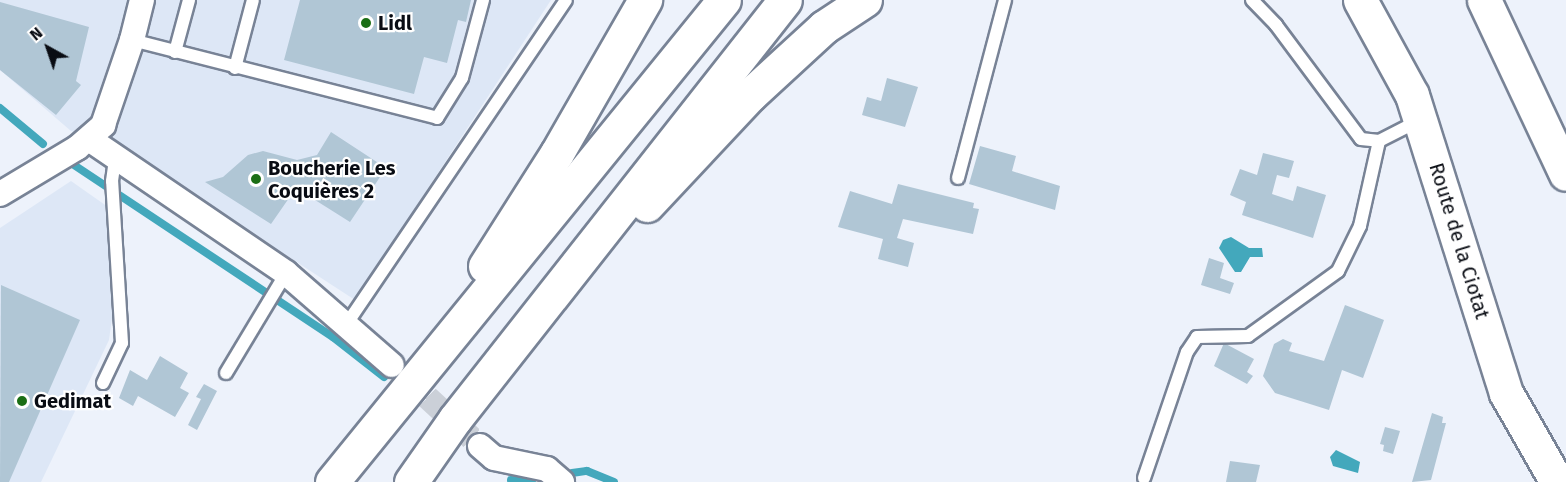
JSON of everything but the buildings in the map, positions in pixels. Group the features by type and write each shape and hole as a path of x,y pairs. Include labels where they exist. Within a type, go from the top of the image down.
{"main road":[{"path":"325,482 501,245 645,0"},
{"path":"332,482 724,0"},
{"path":"411,482 523,333 785,0"},
{"path":"523,333 750,95 824,27 865,0"},
{"name":"Route de la Ciotat","path":"1360,0 1412,95 1506,393 1557,482"},
{"path":"1484,0 1566,174"}],"street":[{"path":"0,194 89,139 103,125 132,40 142,0"},
{"path":"89,139 113,170 346,325 392,365"},
{"path":"480,446 494,458 547,470 562,482"}],"lane":[{"path":"175,52 189,0"},
{"path":"235,68 253,0"},
{"path":"132,40 437,118 462,78 483,0"},
{"path":"346,325 566,0"},
{"path":"958,178 1005,0"},
{"path":"1252,0 1276,25 1361,139 1379,141 1421,120"},
{"path":"1144,478 1187,352 1197,337 1248,336 1338,271 1360,226 1379,141"},
{"path":"103,383 122,344 113,206 113,170"},
{"path":"226,373 281,281"}],"shaded area":[{"path":"0,0 551,0 355,300 123,149 71,131 0,70"},
{"path":"71,181 108,207 114,303 109,340 41,482 0,482 0,228"}],"water":[{"path":"1231,237 1249,248 1262,248 1263,257 1250,257 1241,272 1235,272 1219,248 1223,240"},
{"path":"1336,450 1360,462 1358,473 1333,466 1330,457"}],"waterway":[{"path":"0,108 43,144"},
{"path":"74,165 333,337 384,377"},
{"path":"572,473 587,471 614,482"},
{"path":"511,480 532,482"}],"tunnel":[{"path":"401,373 480,446"}],"place":[{"name":"Lidl","path":"366,23"},
{"name":"Boucherie Les Coquières 2","path":"256,179"},
{"name":"Gedimat","path":"22,401"}]}
